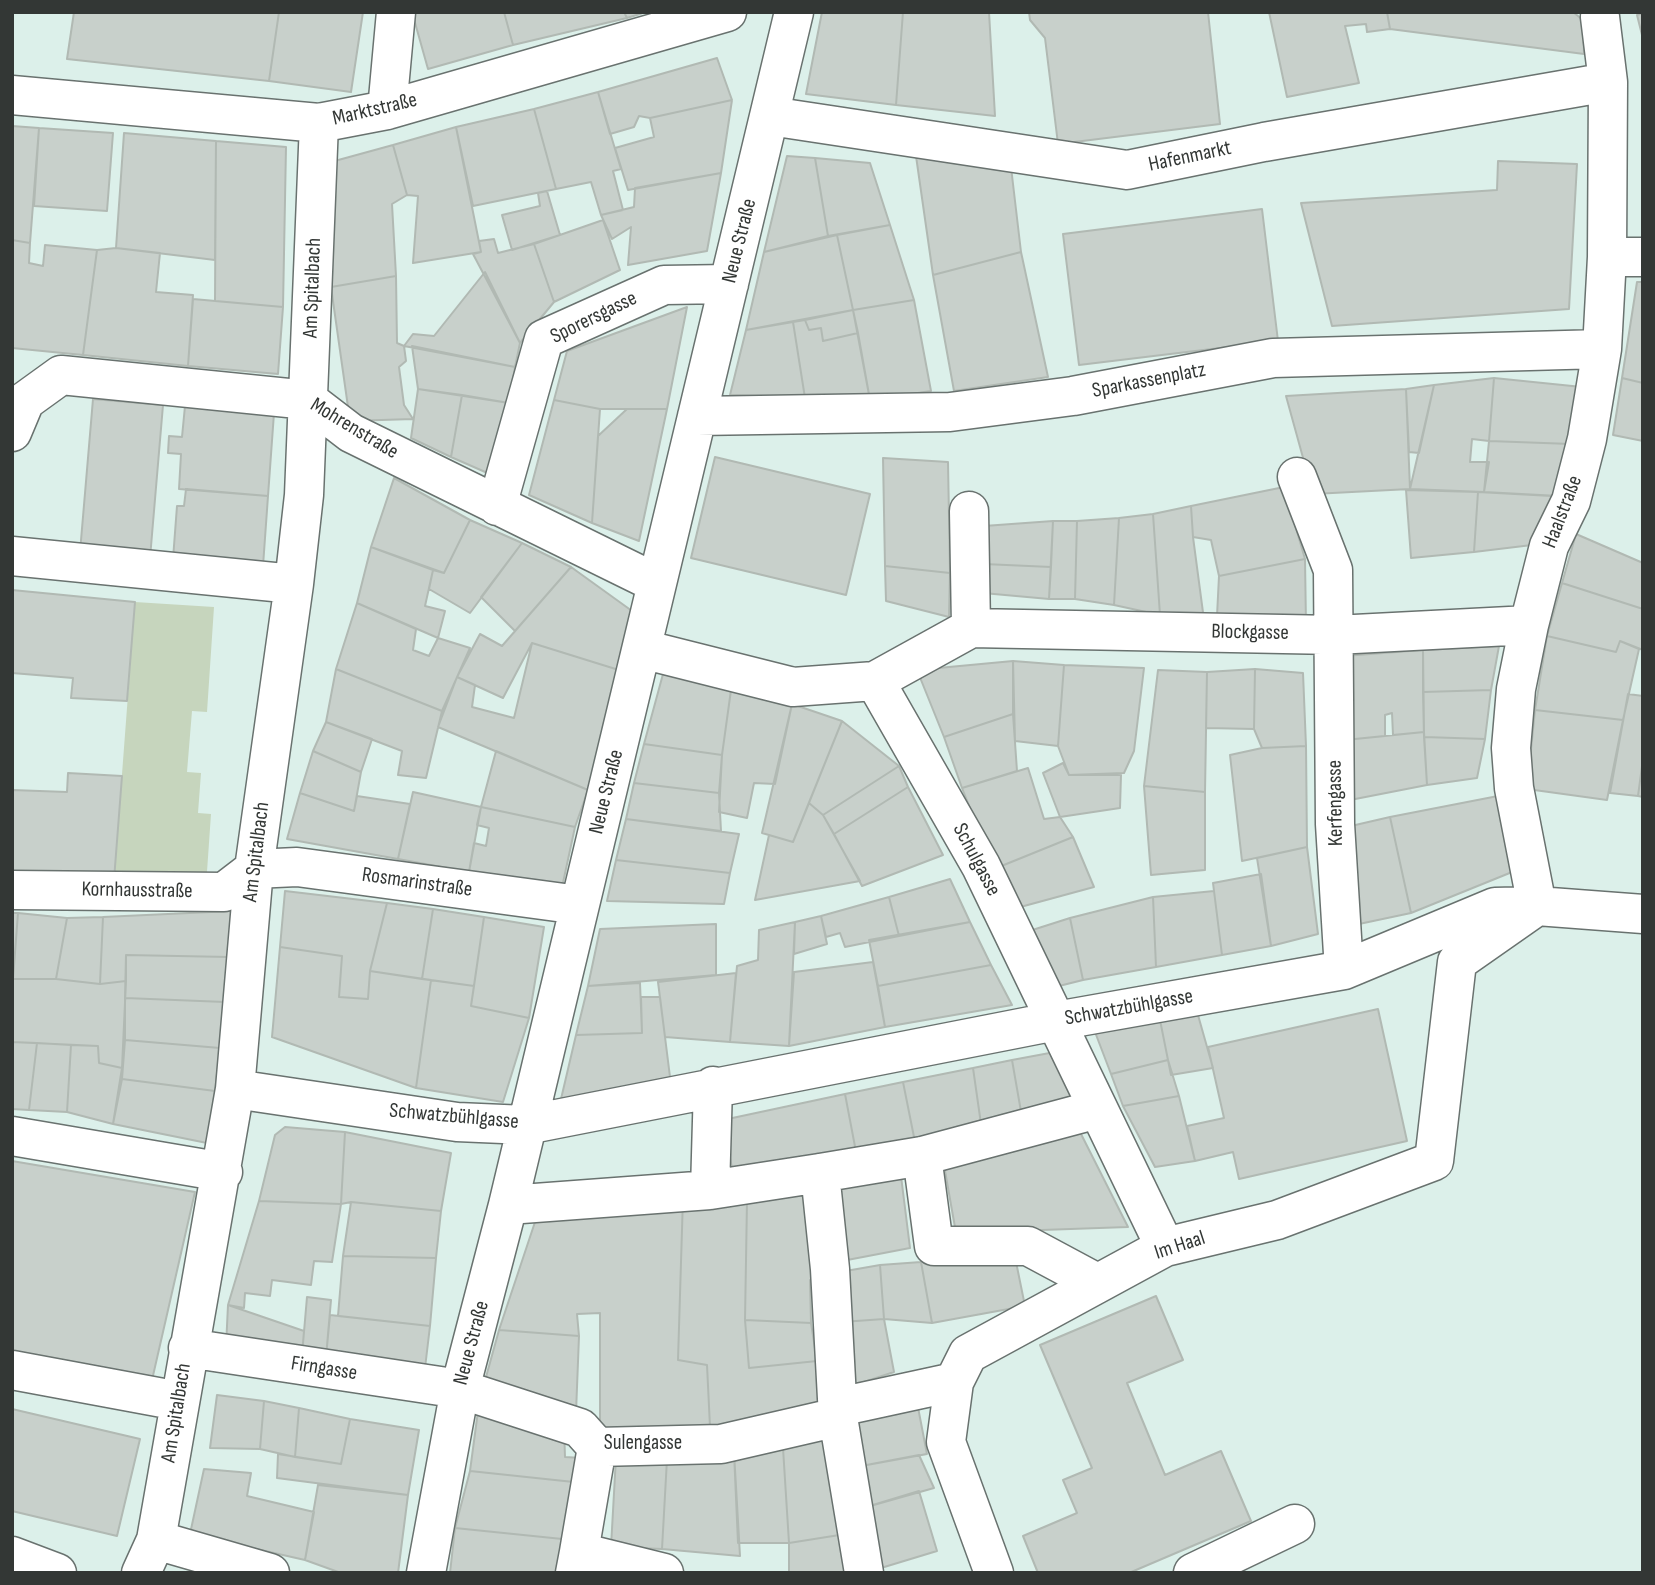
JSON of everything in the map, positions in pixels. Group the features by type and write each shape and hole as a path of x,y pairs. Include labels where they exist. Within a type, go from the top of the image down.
{"street":[{"path":"387,110 396,12"},
{"name":"Marktstraße","path":"12,95 319,123 387,110 727,12"},
{"name":"Neue Straße","path":"426,1573 460,1389 508,1205 794,12"},
{"name":"Haalstraße","path":"1537,906 1514,788 1511,748 1516,689 1549,547 1571,501 1587,439 1602,349 1625,257 1602,14"},
{"name":"Hafenmarkt","path":"770,116 1128,170 1264,142 1608,82"},
{"name":"Am Spitalbach","path":"148,1556 223,1172 235,1089 254,869 304,495 319,123"},
{"name":"Sporersgasse","path":"497,506 544,339 664,285 729,284"},
{"name":"Sparkassenplatz","path":"696,416 950,412 1073,396 1273,358 1602,349"},
{"name":"Mohrenstraße","path":"17,411 61,375 308,400 351,433 656,583"},
{"name":"Kerfengasse","path":"1297,477 1332,570 1335,635 1335,824 1344,970"},
{"path":"642,649 793,687 875,681 971,628 969,511"},
{"path":"12,556 293,584"},
{"name":"Blockgasse","path":"971,628 1335,635 1529,625"},
{"name":"Schulgasse","path":"875,681 981,866 1165,1247"},
{"name":"Rosmarinstraße","path":"254,869 297,867 579,905"},
{"name":"Kornhausstraße","path":"12,890 224,892 254,869"},
{"name":"Schwatzbühlgasse","path":"235,1089 457,1122 526,1125 712,1086 1344,970 1495,907 1537,906 1643,914"},
{"name":"Im Haal","path":"994,1573 946,1442 954,1382 968,1354 1165,1247 1277,1220 1434,1161 1457,961 1537,906"},
{"path":"710,1190 712,1086"},
{"path":"508,1205 710,1190 820,1173 922,1156 1098,1109"},
{"path":"12,1136 223,1172"},
{"path":"922,1156 934,1246 1028,1246 1097,1283"},
{"path":"820,1173 830,1269 838,1417 864,1573"},
{"name":"Firngasse","path":"188,1348 460,1389"},
{"path":"12,1370 179,1401"},
{"name":"Sulengasse","path":"460,1389 580,1428 597,1447 721,1444 838,1417 848,1405 954,1382"},
{"path":"597,1447 577,1562 664,1573"},
{"path":"1193,1573 1295,1524"},
{"path":"12,1556 57,1573"},
{"path":"148,1556 270,1573"}],"shaded area":[{"path":"12,12 1643,12 1643,1573 12,1573"}],"green space":[{"path":"135,602 214,607 207,712 192,711 187,772 201,773 198,813 211,814 206,886 114,880"}],"building":[{"path":"74,12 279,12 269,81 67,59"},
{"path":"279,12 363,12 351,92 269,81"},
{"path":"412,12 504,12 513,45 428,69"},
{"path":"504,12 624,12 627,18 513,45"},
{"path":"624,12 646,12 627,18"},
{"path":"822,12 903,12 896,105 806,94"},
{"path":"903,12 989,12 995,116 896,105"},
{"path":"1029,12 1208,12 1220,124 1058,144 1045,38 1030,20"},
{"path":"1269,12 1387,12 1390,29 1367,32 1366,24 1345,26 1359,83 1287,97"},
{"path":"1387,12 1573,12 1583,20 1584,54 1390,29"},
{"path":"1643,13 1643,39 1637,15"},
{"path":"717,58 732,100 650,118 639,116 634,127 610,134 598,92"},
{"path":"598,92 621,169 613,171 623,210 601,215 591,182 556,189 534,109"},
{"path":"732,100 721,173 628,190 615,148 654,137 650,118"},
{"path":"534,109 556,189 473,206 456,127"},
{"path":"12,126 39,128 30,243 12,240"},
{"path":"456,127 481,252 413,263 418,196 407,195 393,145"},
{"path":"39,128 113,133 107,211 34,206"},
{"path":"124,133 216,141 215,260 116,248"},
{"path":"216,141 286,147 283,307 215,301"},
{"path":"393,145 407,195 392,204 396,276 331,287 331,162"},
{"path":"787,156 815,158 828,236 764,252"},
{"path":"916,156 1011,167 1021,252 933,275"},
{"path":"815,158 870,163 890,225 828,236"},
{"path":"1498,161 1577,164 1569,309 1332,326 1301,203 1497,190"},
{"path":"721,173 707,251 628,265 631,227 612,239 601,215 634,207 635,188"},
{"path":"547,191 560,235 512,250 502,215 540,206 538,193"},
{"path":"1262,209 1278,341 1079,365 1063,234"},
{"path":"603,220 620,270 554,302 534,244"},
{"path":"890,225 914,300 853,310 837,235"},
{"path":"837,235 853,310 746,330 764,252"},
{"path":"494,239 498,253 534,244 554,302 520,343 473,254 481,252 479,241"},
{"path":"12,240 30,243 29,263 43,266 45,245 97,250 83,355 12,348"},
{"path":"116,248 160,253 156,292 193,295 188,366 83,355 97,250"},
{"path":"1021,252 1048,377 954,391 933,275"},
{"path":"485,272 520,343 515,367 404,346 413,334 434,336"},
{"path":"396,276 397,343 404,346 406,361 399,367 404,405 413,419 350,421 331,287"},
{"path":"1637,282 1643,282 1643,383 1622,378"},
{"path":"193,299 283,307 278,374 188,366"},
{"path":"914,300 931,391 870,400 853,310"},
{"path":"687,307 667,409 600,409 554,400 567,351"},
{"path":"853,310 858,333 823,341 821,328 809,330 805,320"},
{"path":"805,320 809,330 821,328 823,341 858,333 870,400 805,398 793,322"},
{"path":"793,322 805,398 730,395 746,330"},
{"path":"412,346 515,367 509,403 418,389"},
{"path":"1494,378 1582,387 1571,444 1489,441"},
{"path":"1494,378 1489,441 1472,439 1470,462 1489,462 1484,492 1410,489 1434,385"},
{"path":"1622,378 1643,383 1643,441 1613,435"},
{"path":"1434,385 1419,453 1409,452 1406,389"},
{"path":"418,389 462,395 451,457 411,438"},
{"path":"1406,389 1410,489 1313,494 1286,396"},
{"path":"462,395 509,403 492,475 451,457"},
{"path":"93,399 163,405 150,558 80,552"},
{"path":"554,400 600,409 592,523 529,495"},
{"path":"185,406 274,413 268,496 179,489 181,454 168,453 169,436 182,437"},
{"path":"627,409 667,409 639,541 592,523 598,436"},
{"path":"1489,441 1571,444 1559,496 1484,492"},
{"path":"715,457 870,494 846,595 691,558"},
{"path":"883,458 948,462 950,573 885,566"},
{"path":"394,478 470,520 444,573 371,547"},
{"path":"1284,487 1305,559 1219,576 1211,540 1193,537 1191,506"},
{"path":"186,489 268,496 263,566 173,559 177,506 184,506"},
{"path":"1406,490 1478,492 1474,552 1411,558"},
{"path":"1478,492 1552,496 1532,545 1474,552"},
{"path":"1191,506 1204,620 1160,615 1153,514"},
{"path":"1153,514 1160,615 1114,605 1119,518"},
{"path":"1119,518 1114,605 1075,599 1077,521"},
{"path":"470,520 522,543 470,613 429,589 433,570 444,573"},
{"path":"1053,521 1077,521 1075,599 1049,599"},
{"path":"1053,521 1051,567 984,564 984,526"},
{"path":"1576,534 1643,563 1643,609 1562,583"},
{"path":"522,543 571,567 515,631 481,597"},
{"path":"371,547 433,570 425,606 445,611 438,638 357,603"},
{"path":"1305,559 1306,625 1217,616 1219,576"},
{"path":"984,564 1051,567 1049,599 983,593"},
{"path":"885,566 950,573 949,617 886,601"},
{"path":"571,567 639,616 622,671 532,643 503,698 457,677 480,634 502,646"},
{"path":"1562,583 1643,609 1643,650 1620,641 1616,652 1547,636"},
{"path":"12,590 135,602 127,701 71,698 73,678 12,673"},
{"path":"357,603 416,629 413,650 429,656 438,638 470,648 442,711 336,669"},
{"path":"1547,636 1616,652 1620,641 1639,649 1623,720 1535,710"},
{"path":"532,643 622,671 588,790 438,727 457,677 475,685 472,707 514,718"},
{"path":"1499,646 1491,690 1423,692 1423,650"},
{"path":"1423,650 1424,732 1393,735 1392,713 1385,715 1385,736 1345,740 1344,656"},
{"path":"1013,661 1013,714 944,737 917,670"},
{"path":"1013,661 1064,665 1058,746 1015,741"},
{"path":"1064,665 1144,668 1134,751 1124,773 1069,775 1058,746"},
{"path":"336,669 442,711 426,778 398,775 402,751 326,722"},
{"path":"1255,669 1254,729 1206,728 1207,672"},
{"path":"1255,669 1303,673 1306,746 1262,748 1254,729"},
{"path":"1158,670 1207,672 1205,792 1144,786"},
{"path":"663,674 731,690 722,755 644,744"},
{"path":"731,690 792,704 775,784 754,783 747,818 719,812 722,755"},
{"path":"1491,690 1485,739 1424,737 1423,692"},
{"path":"1628,694 1643,696 1643,759 1638,796 1610,793"},
{"path":"792,704 842,721 793,842 762,833"},
{"path":"1535,710 1623,720 1607,800 1527,789"},
{"path":"1013,714 1017,771 962,788 944,737"},
{"path":"842,721 899,766 823,815 809,803"},
{"path":"326,722 372,739 361,772 313,751"},
{"path":"1424,732 1427,785 1345,801 1345,740"},
{"path":"1424,737 1485,739 1477,778 1427,785"},
{"path":"644,744 722,755 719,793 634,783"},
{"path":"1306,746 1307,847 1242,861 1230,755 1262,748"},
{"path":"313,751 361,772 354,811 300,793"},
{"path":"496,751 588,790 575,827 481,807"},
{"path":"1643,759 1643,797 1638,796"},
{"path":"1063,763 1069,775 1121,775 1120,808 1060,817 1043,773"},
{"path":"899,766 908,787 834,834 823,815"},
{"path":"1028,768 1044,819 1060,817 1073,837 994,869 962,788"},
{"path":"68,773 122,776 114,880 12,877 12,790 67,792"},
{"path":"634,783 719,793 721,831 626,819"},
{"path":"1144,786 1205,792 1205,870 1151,875"},
{"path":"908,787 943,855 862,886 834,834"},
{"path":"413,792 481,807 469,872 398,859"},
{"path":"300,793 354,811 357,796 410,804 398,859 287,839"},
{"path":"1498,796 1522,868 1411,913 1390,817"},
{"path":"809,803 823,815 860,881 755,900 769,835 793,842"},
{"path":"481,807 575,827 561,892 469,872 474,843 486,846 489,828 477,825"},
{"path":"1390,817 1411,913 1359,924 1338,829"},
{"path":"626,819 739,834 730,873 616,860"},
{"path":"1073,837 1094,887 1013,909 994,869"},
{"path":"1307,847 1318,934 1271,946 1257,858"},
{"path":"616,860 730,873 724,904 607,901"},
{"path":"1261,874 1271,946 1222,955 1213,883"},
{"path":"950,879 970,922 899,936 889,897"},
{"path":"285,891 387,903 370,971 368,999 339,997 342,956 280,947"},
{"path":"1214,891 1222,955 1156,967 1153,897"},
{"path":"889,897 899,936 845,947 840,933 826,937 821,916"},
{"path":"1153,897 1156,967 1083,980 1070,918"},
{"path":"387,903 433,909 422,979 370,971"},
{"path":"433,909 484,917 474,986 422,979"},
{"path":"233,911 229,957 126,955 126,981 100,984 103,917"},
{"path":"12,913 18,913 13,979 56,979 100,984 126,981 122,1068 99,1063 98,1046 12,1042"},
{"path":"18,913 67,918 56,979 13,979"},
{"path":"821,916 827,944 794,954 795,922"},
{"path":"103,917 100,984 56,979 67,918"},
{"path":"484,917 544,927 529,1018 471,1006"},
{"path":"1070,918 1083,980 1051,988 1023,933"},
{"path":"795,922 789,1046 730,1042 737,966 758,960 759,930"},
{"path":"970,922 991,965 878,986 869,940"},
{"path":"716,924 716,975 588,986 600,929"},
{"path":"280,947 342,956 339,997 368,999 370,971 431,980 416,1088 272,1037"},
{"path":"126,955 229,957 225,1002 125,998"},
{"path":"873,962 885,1027 789,1046 794,972"},
{"path":"991,965 1012,1005 885,1027 878,986"},
{"path":"736,973 730,1042 665,1037 658,982"},
{"path":"431,980 474,986 471,1006 529,1018 503,1102 416,1088"},
{"path":"640,983 642,1033 576,1035 588,986"},
{"path":"641,997 660,997 671,1085 561,1099 576,1035 642,1033"},
{"path":"125,998 225,1002 220,1048 125,1040"},
{"path":"1196,1008 1213,1068 1171,1075 1160,1020"},
{"path":"1378,1009 1407,1141 1239,1179 1233,1152 1195,1161 1187,1126 1224,1118 1208,1047"},
{"path":"1160,1020 1168,1060 1111,1074 1095,1032"},
{"path":"125,1040 220,1048 215,1091 122,1079"},
{"path":"12,1042 37,1043 29,1110 12,1109"},
{"path":"37,1043 71,1045 67,1112 29,1110"},
{"path":"71,1045 98,1046 99,1063 122,1068 113,1124 67,1112"},
{"path":"1055,1052 1078,1108 1023,1123 1012,1060"},
{"path":"1012,1060 1023,1123 982,1131 973,1068"},
{"path":"1168,1060 1179,1096 1123,1106 1111,1074"},
{"path":"973,1068 982,1131 916,1147 903,1082"},
{"path":"122,1079 215,1091 207,1143 113,1124"},
{"path":"903,1082 916,1147 857,1157 845,1094"},
{"path":"845,1094 857,1157 734,1179 723,1120"},
{"path":"1179,1096 1195,1161 1155,1167 1123,1106"},
{"path":"285,1127 345,1132 341,1204 259,1201 275,1135"},
{"path":"345,1132 451,1153 441,1211 351,1202 341,1204"},
{"path":"1080,1132 1128,1227 956,1233 942,1154"},
{"path":"12,1161 195,1192 152,1380 12,1355"},
{"path":"900,1168 910,1248 842,1261 831,1182"},
{"path":"816,1190 818,1279 810,1280 811,1323 745,1320 747,1201"},
{"path":"683,1197 678,1360 707,1365 710,1427 600,1435 600,1313 577,1314 579,1336 499,1330 540,1207"},
{"path":"683,1197 747,1201 745,1320 749,1368 817,1361 828,1410 710,1427 707,1365 678,1360"},
{"path":"259,1201 341,1204 332,1262 314,1261 311,1285 272,1280 270,1296 245,1293 244,1308 228,1305"},
{"path":"351,1202 441,1211 436,1258 343,1256"},
{"path":"343,1256 436,1258 430,1326 338,1316"},
{"path":"1015,1257 1025,1306 932,1323 921,1262"},
{"path":"921,1262 932,1323 884,1319 880,1265"},
{"path":"880,1265 884,1319 842,1322 840,1272"},
{"path":"1156,1296 1183,1360 1127,1383 1165,1475 1221,1451 1251,1521 1129,1573 1038,1573 1023,1536 1077,1513 1063,1480 1092,1468 1040,1345"},
{"path":"307,1297 331,1300 326,1357 302,1355"},
{"path":"228,1305 304,1331 302,1355 226,1347"},
{"path":"330,1315 430,1326 425,1368 326,1357"},
{"path":"884,1319 894,1372 849,1387 842,1322"},
{"path":"745,1320 811,1323 817,1361 749,1368"},
{"path":"499,1330 579,1336 576,1413 483,1388"},
{"path":"217,1395 264,1401 260,1449 210,1448"},
{"path":"916,1397 927,1454 856,1467 848,1414"},
{"path":"264,1401 299,1408 295,1457 260,1449"},
{"path":"299,1408 350,1419 341,1464 295,1457"},
{"path":"12,1409 140,1439 117,1536 12,1511"},
{"path":"478,1411 564,1427 565,1457 582,1458 583,1483 470,1471"},
{"path":"350,1419 419,1430 408,1495 277,1478 278,1454 341,1464"},
{"path":"835,1433 852,1533 789,1543 783,1448"},
{"path":"783,1448 789,1543 738,1543 734,1452"},
{"path":"734,1452 740,1556 662,1549 667,1459"},
{"path":"919,1455 934,1488 863,1508 856,1467"},
{"path":"616,1457 667,1459 662,1549 611,1547"},
{"path":"204,1469 251,1473 247,1496 314,1512 305,1560 190,1534"},
{"path":"470,1471 583,1483 572,1540 455,1528"},
{"path":"318,1485 408,1495 398,1573 341,1573 305,1560"},
{"path":"919,1491 937,1551 881,1568 863,1508"},
{"path":"455,1528 572,1540 566,1573 450,1573"},
{"path":"852,1533 851,1572 789,1573 789,1543"}]}
